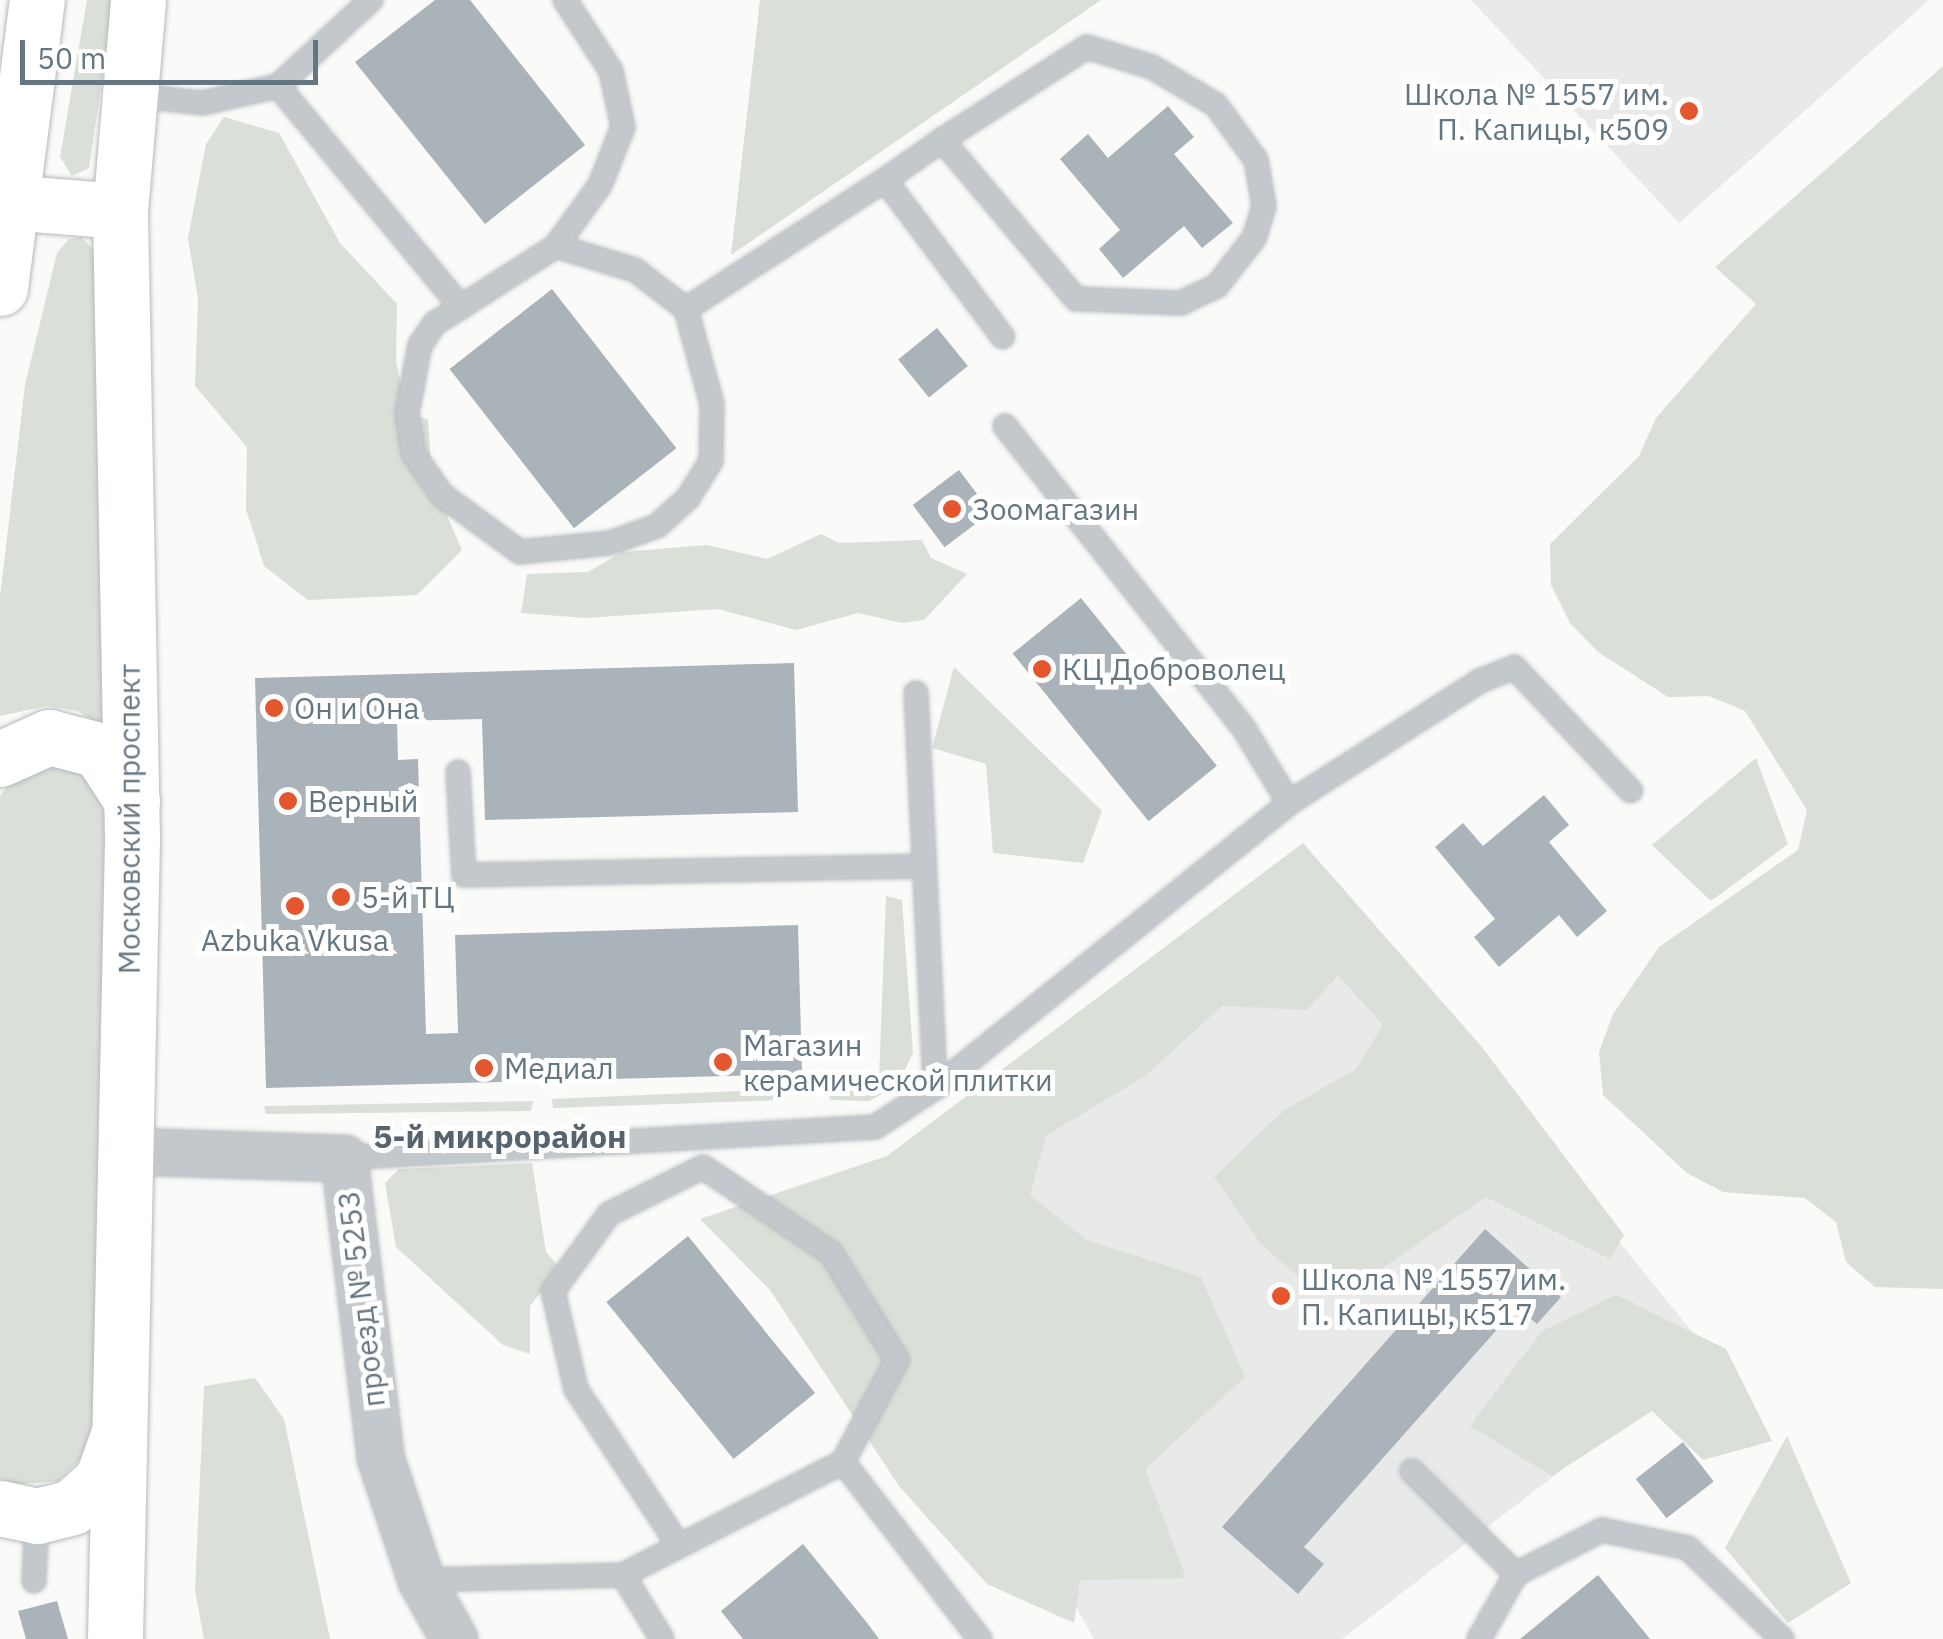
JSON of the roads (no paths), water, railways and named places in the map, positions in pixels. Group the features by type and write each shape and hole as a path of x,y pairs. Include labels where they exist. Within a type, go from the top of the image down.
{"main road":[{"path":"0,288 8,202 37,0"},
{"name":"Московский проспект","path":"115,1639 130,1151 132,801 120,211 138,0"},
{"path":"8,202 120,211"},
{"path":"0,759 49,737 99,750 132,801"},
{"path":"19,1512 72,1507 102,1480 123,1423"}],"street":[{"name":"проезд № 5253","path":"130,1151 344,1158 380,1458 421,1580 454,1639"}],"lane":[{"path":"127,94 202,103 278,86 370,0"},
{"path":"556,246 634,270 686,310 712,404 711,460 688,498 657,526 610,543 520,552 442,495 414,453 407,413 420,345 435,323 556,246 600,186 623,126 611,71 565,0"},
{"path":"686,310 919,154 1086,47 1152,68 1216,104 1256,160 1264,206 1254,238 1217,286 1181,304 1076,299 942,140"},
{"path":"278,86 462,307"},
{"path":"885,180 1003,337"},
{"path":"1005,426 1243,728 1289,803"},
{"path":"344,1158 875,1127 935,1088 1289,803 1480,681 1514,667 1632,791"},
{"path":"916,693 920,866 935,1088"},
{"path":"458,772 464,875 920,866"},
{"path":"421,1580 623,1575 843,1462 898,1360 830,1252 703,1166 609,1214 553,1292 576,1389 679,1546"},
{"path":"843,1462 980,1639"},
{"path":"1412,1471 1516,1574"},
{"path":"19,1512 34,1582"},
{"path":"1480,1639 1516,1574 1602,1530 1688,1548 1782,1639"},
{"path":"623,1575 662,1639"}],"place":[{"name":"Школа № 1557 им. П. Капицы, к509","path":"1689,111"},
{"name":"Зоомагазин","path":"952,509"},
{"name":"КЦ Доброволец","path":"1042,669"},
{"name":"Он и Она","path":"274,708"},
{"name":"Верный","path":"288,801"},
{"name":"5-й ТЦ","path":"341,897"},
{"name":"Azbuka Vkusa","path":"295,906"},
{"name":"Магазин керамической плитки","path":"723,1062"},
{"name":"Медиал","path":"484,1068"},
{"name":"Школа № 1557 им. П. Капицы, к517","path":"1281,1296"}],"district":[{"name":"5-й микрорайон","path":"500,1136"}]}
